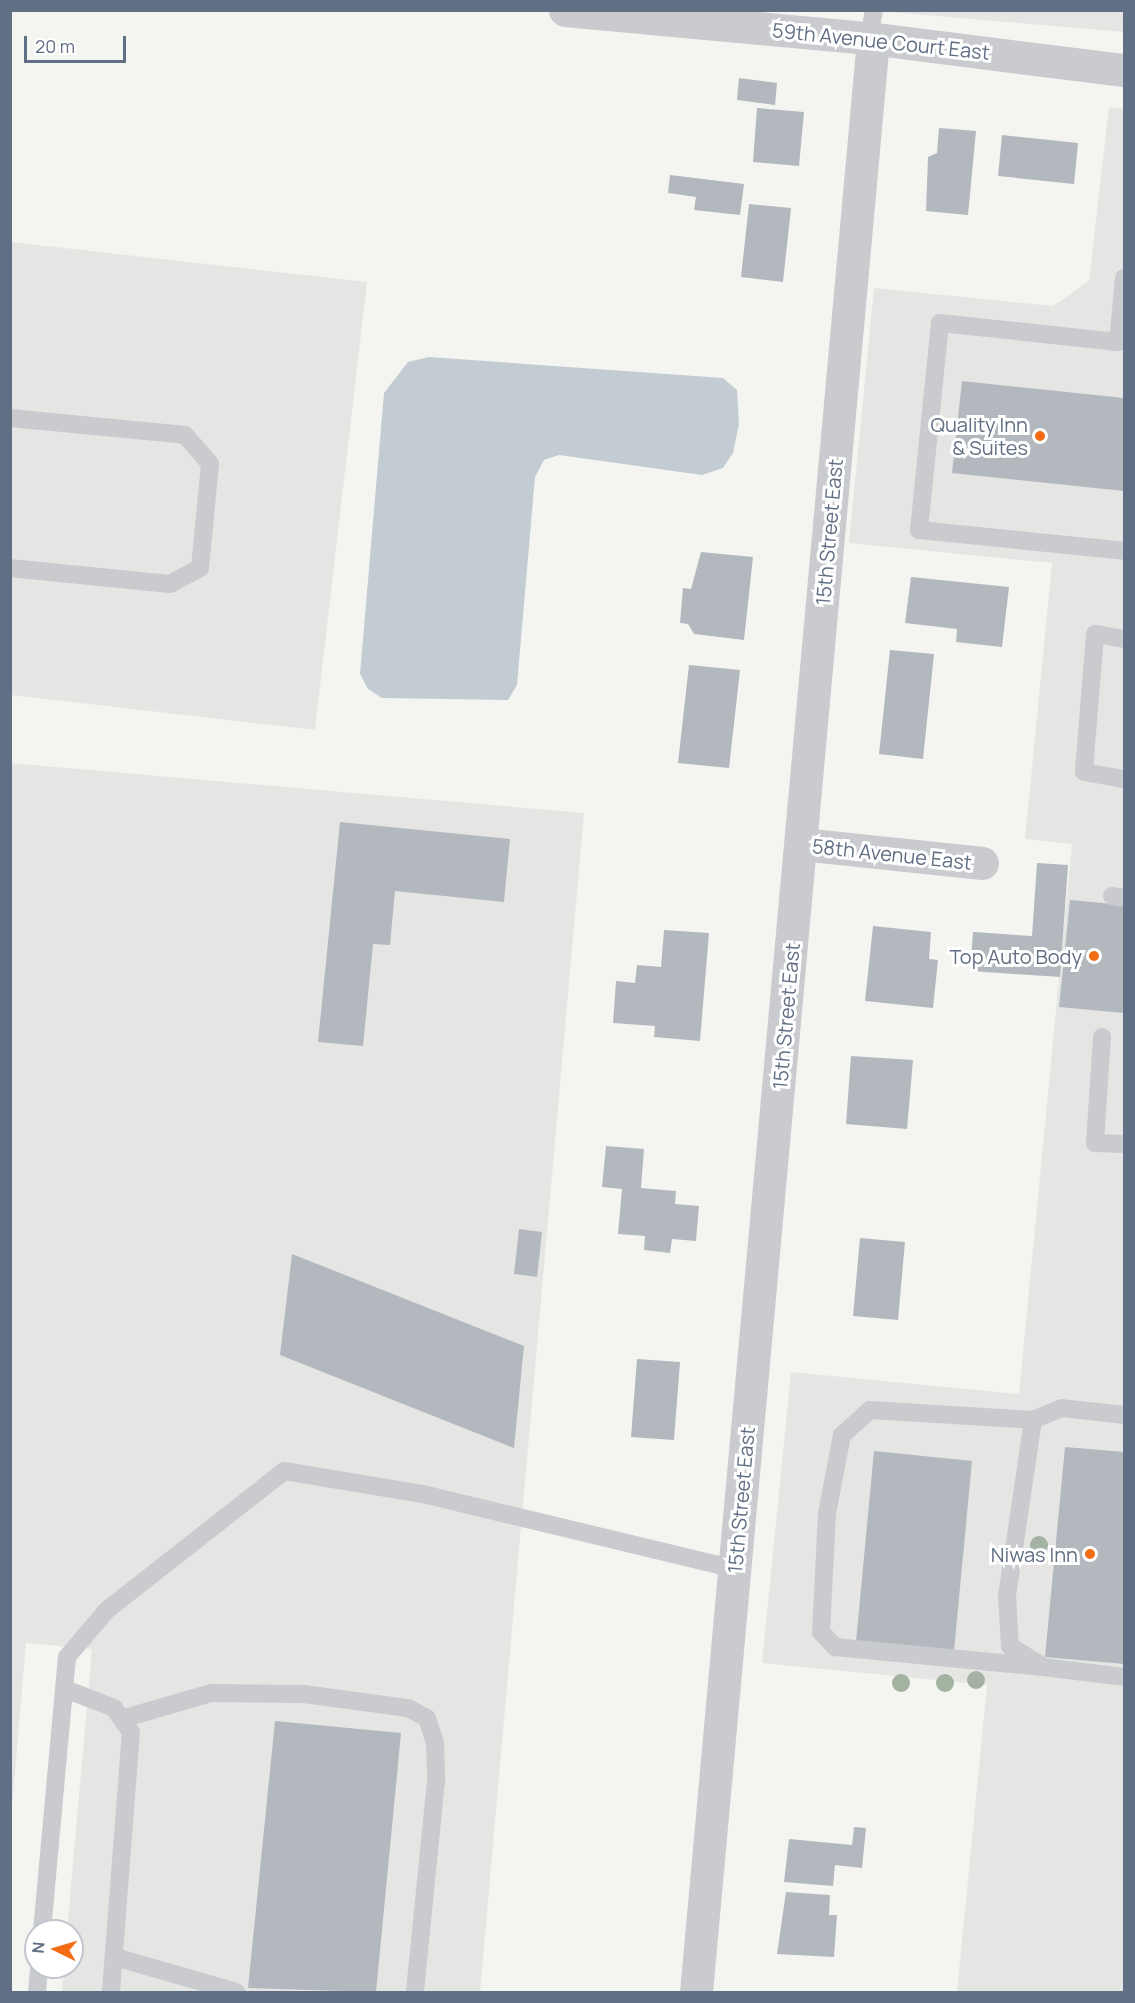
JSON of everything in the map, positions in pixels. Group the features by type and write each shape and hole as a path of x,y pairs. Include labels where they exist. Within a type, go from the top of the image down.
{"street":[{"name":"59th Avenue Court East","path":"565,10 872,29 1125,70"},
{"name":"15th Street East","path":"696,1992 801,844 872,29"},
{"name":"58th Avenue East","path":"801,844 982,863"}],"lane":[{"path":"1125,278 1118,342 940,323 919,530 1125,551"},
{"path":"10,418 185,435 210,464 200,568 170,584 10,567"},
{"path":"1125,639 1095,634 1084,772 1125,779"},
{"path":"1102,1037 1095,1143 1125,1144"},
{"path":"1125,1415 1062,1408 1033,1420 870,1410 842,1435 827,1514 820,1632 835,1647 1125,1677"},
{"path":"1033,1420 1007,1596 1010,1647 1043,1667"},
{"path":"43,1919 68,1657 107,1610 284,1471 423,1494 735,1569"},
{"path":"65,1689 114,1708 125,1719 131,1732 131,1777 111,1992"},
{"path":"125,1719 211,1693 304,1694 408,1708 427,1718 435,1743 436,1781 415,1992"},
{"path":"115,1957 236,1992"}],"shaded area":[{"path":"879,11 1124,11 1124,32"},
{"path":"1109,107 1124,109 1124,1992 957,1992 987,1685 762,1663 791,1372 1019,1394 1072,844 1025,839 1052,563 849,543 874,288 1053,306 1089,281"},
{"path":"11,242 367,282 315,730 11,695"},
{"path":"429,357 723,378 737,390 739,424 733,453 723,468 702,475 559,455 544,460 535,477 517,685 508,700 382,698 368,689 360,674 384,393 408,362"},
{"path":"10,763 584,813 480,1992 62,1992 63,1979 84,1979 84,1919 68,1919 92,1649 26,1643 11,1818"}],"building":[{"path":"739,78 777,83 775,105 737,100"},
{"path":"757,108 804,112 799,166 753,162"},
{"path":"939,128 976,131 968,215 926,211 928,157 937,153"},
{"path":"1002,135 1078,143 1074,184 998,176"},
{"path":"670,175 744,184 740,215 694,210 696,197 668,193"},
{"path":"749,204 791,208 783,282 741,277"},
{"name":"Quality Inn & Suites","path":"962,381 1124,398 1124,491 952,473"},
{"path":"701,552 753,557 744,640 694,634 688,624 680,623 683,588 691,589"},
{"path":"911,577 1009,587 1002,647 956,642 957,629 905,623"},
{"path":"890,650 934,654 923,759 879,754"},
{"path":"689,665 740,670 729,768 678,763"},
{"path":"340,822 510,839 504,902 395,891 390,945 373,944 363,1046 318,1042"},
{"path":"1037,863 1068,865 1060,977 970,971 973,932 1032,936"},
{"name":"Top Auto Body","path":"1070,900 1124,905 1124,1013 1059,1007"},
{"path":"873,926 931,932 929,959 938,960 933,1008 865,1001"},
{"path":"664,930 709,933 700,1041 654,1037 655,1026 613,1023 616,981 635,983 637,965 661,967"},
{"path":"851,1056 913,1060 907,1129 846,1124"},
{"path":"606,1146 644,1149 641,1188 676,1191 675,1204 699,1206 696,1241 672,1239 670,1253 644,1250 645,1236 618,1234 622,1189 602,1187"},
{"path":"519,1229 542,1232 537,1277 514,1274"},
{"path":"860,1238 905,1242 898,1320 853,1316"},
{"path":"292,1254 524,1346 514,1448 280,1355"},
{"path":"637,1359 680,1362 674,1440 631,1437"},
{"name":"Niwas Inn","path":"1065,1447 1124,1452 1124,1664 1045,1657"},
{"path":"874,1451 972,1461 954,1651 856,1642"},
{"path":"275,1721 401,1733 376,1992 248,1988"},
{"path":"854,1827 866,1828 862,1868 835,1865 833,1886 784,1882 789,1839 852,1845"},
{"path":"786,1892 830,1895 829,1915 837,1915 834,1957 777,1954"}],"place":[{"name":"Quality Inn & Suites","path":"1040,436"},
{"name":"Top Auto Body","path":"1094,956"},
{"name":"Niwas Inn","path":"1090,1554"}]}
